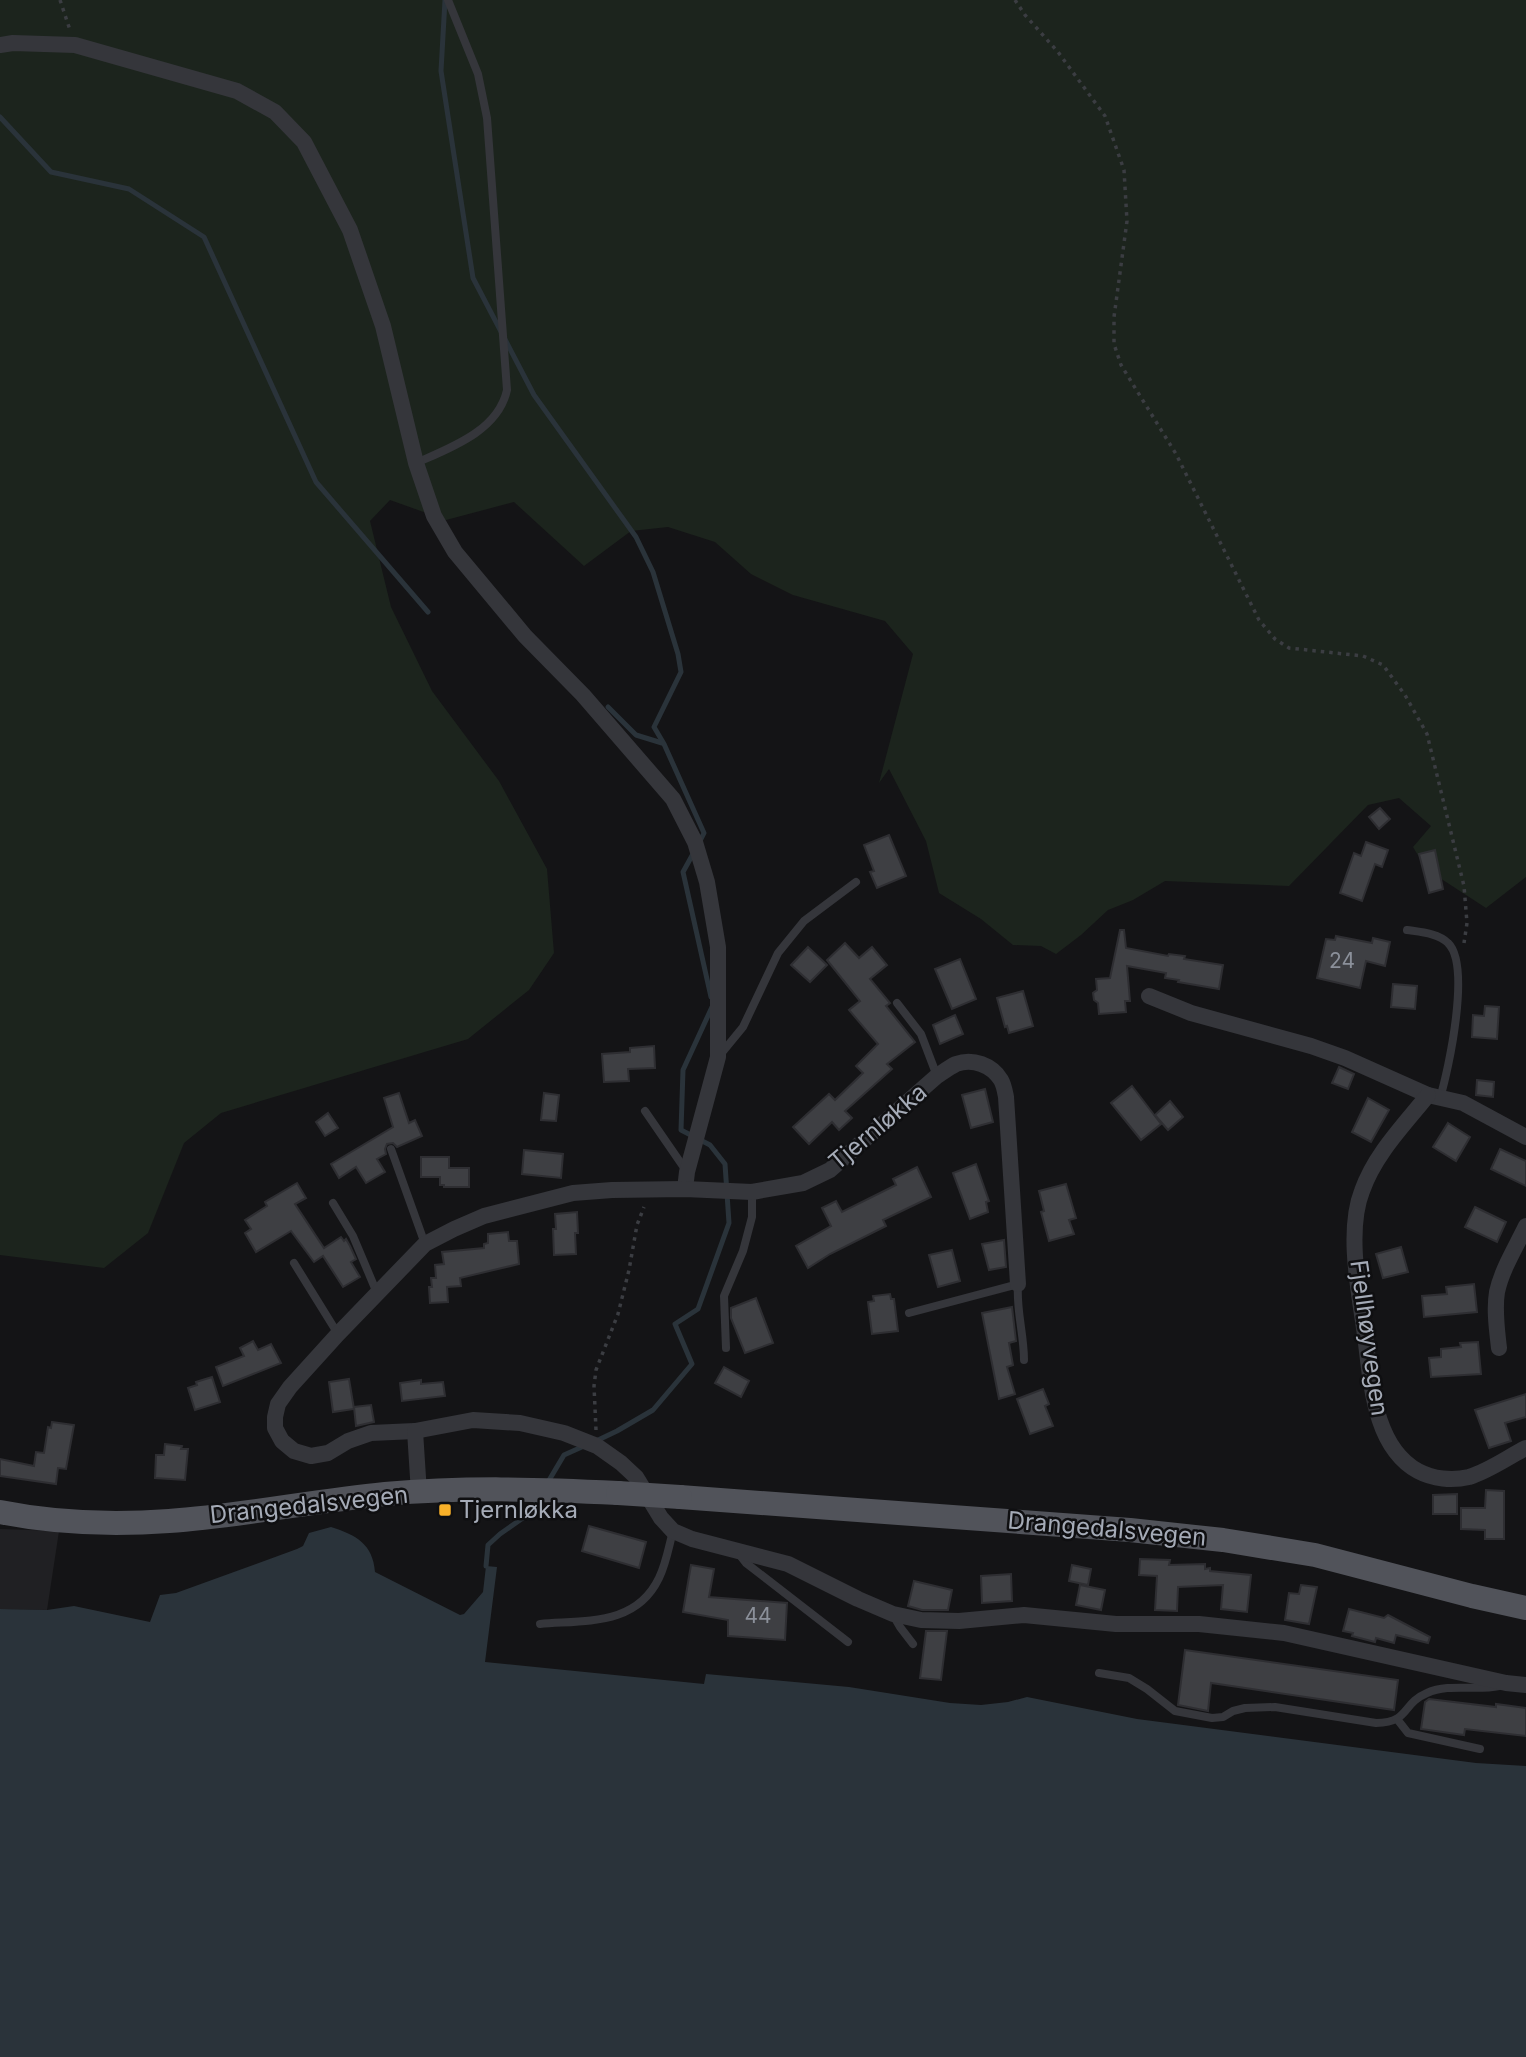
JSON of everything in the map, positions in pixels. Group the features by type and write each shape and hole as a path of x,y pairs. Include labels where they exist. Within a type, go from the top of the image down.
{"main road":[{"name":"Drangedalsvegen","path":"0,1512 84,1521 169,1521 349,1498 419,1493 540,1489 618,1493 1223,1539 1315,1555 1526,1608"}],"street":[{"path":"0,45 75,45 237,91 275,112 304,142 350,230 383,326 416,463 434,516 455,552 525,636 583,695 673,799 695,842 707,882 719,947 718,1057 687,1172 685,1189"},
{"path":"1149,996 1191,1013 1345,1058 1434,1096 1463,1103 1526,1137"},
{"name":"Tjernløkka","path":"673,1531 661,1518 636,1477 621,1463 597,1446 564,1433 520,1423 473,1420 415,1431 371,1433 348,1441 328,1453 311,1456 294,1451 282,1441 275,1428 278,1404 338,1334 425,1244 454,1229 484,1216 573,1193 651,1189 752,1192 803,1183 830,1170 937,1076 955,1065 969,1061 980,1063 1001,1080 1006,1097 1018,1284"},
{"name":"Fjellhøyvegen","path":"1434,1096 1377,1161 1361,1192 1356,1212 1355,1241 1361,1304 1374,1398 1383,1433 1395,1454 1410,1466 1428,1476 1444,1479 1469,1477 1526,1448"},
{"path":"1499,1348 1497,1291 1526,1226"},
{"path":"415,1431 419,1493"},
{"path":"673,1531 692,1539 788,1564 893,1614 921,1620 1024,1615 1116,1624 1199,1624 1272,1631 1506,1683 1526,1685"}],"lane":[{"path":"416,463 460,444 484,428 501,405 507,390 487,118 478,74 448,0"},
{"path":"718,1057 743,1027 778,953 804,921 856,882"},
{"path":"1407,930 1440,937 1448,942 1459,970 1455,1025 1447,1073 1434,1096"},
{"path":"897,1003 921,1034 937,1076"},
{"path":"645,1111 687,1172"},
{"path":"391,1149 425,1244"},
{"path":"726,1348 724,1296 746,1240 752,1217 752,1192"},
{"path":"333,1203 353,1236 377,1293"},
{"path":"294,1263 338,1334"},
{"path":"909,1313 1018,1284 1018,1311 1024,1360"},
{"path":"540,1624 607,1619 631,1611 652,1591 660,1575 673,1531"},
{"path":"734,1549 746,1563 848,1642"},
{"path":"893,1614 913,1644"},
{"path":"1099,1673 1129,1678 1175,1712 1212,1718 1223,1717 1245,1708 1275,1707 1376,1723 1392,1722 1427,1693 1444,1688 1496,1687 1506,1683"},
{"path":"1397,1719 1408,1734 1480,1749"}],"path":[{"path":"61,0 75,45"},
{"path":"1015,0 1105,116 1124,170 1127,221 1114,317 1114,344 1121,365 1176,454 1259,620 1275,639 1289,648 1363,656 1383,665 1405,695 1427,734 1464,886 1467,923 1459,970"},
{"path":"597,1446 594,1386 596,1370 618,1314 637,1226 651,1189"}],"shaded area":[{"path":"0,0 1526,0 1526,877 1486,908 1426,869 1413,847 1431,826 1399,798 1368,805 1289,886 1165,881 1133,900 1108,910 1056,954 1041,946 1013,945 981,919 939,893 926,841 889,769 879,783 913,654 885,621 793,595 751,574 715,542 668,527 631,531 584,566 514,502 446,520 390,500 370,521 391,607 432,691 499,781 547,869 554,953 529,990 468,1039 221,1113 184,1143 148,1233 104,1268 0,1255"},
{"path":"331,1527 362,1542 371,1554 375,1572 460,1615 464,1614 483,1592 486,1566 497,1567 485,1662 704,1684 706,1674 849,1687 950,1703 981,1705 1027,1697 1137,1719 1476,1763 1526,1766 1526,2057 0,2057 0,1609 47,1610 74,1606 150,1622 160,1595 176,1593 297,1549 303,1546 309,1533"},
{"path":"0,1529 59,1531 47,1610 0,1609"}],"building":[{"path":"1380,808 1390,819 1379,829 1369,817"},
{"path":"889,835 906,876 877,888 864,845"},
{"path":"1366,842 1388,850 1382,867 1375,864 1362,901 1340,893 1354,853 1361,856"},
{"path":"1435,850 1443,889 1429,893 1419,854"},
{"path":"1120,930 1124,930 1126,948 1168,956 1185,956 1184,959 1223,965 1219,989 1178,982 1179,980 1165,978 1166,973 1127,966 1130,1001 1125,1001 1126,1012 1099,1014 1093,993 1097,990 1096,979 1110,978"},
{"path":"1336,936 1372,943 1373,938 1390,942 1385,966 1366,961 1360,988 1317,978 1326,939 1335,940"},
{"path":"845,943 859,958 872,947 887,965 870,979 890,1003 886,1006 915,1042 887,1064 892,1069 845,1111 852,1118 839,1130 832,1122 809,1144 793,1127 829,1094 835,1100 863,1073 856,1066 878,1044 849,1010 860,1001 827,960"},
{"path":"808,947 827,965 810,982 791,965"},
{"path":"960,959 976,999 952,1009 935,969"},
{"path":"1393,984 1417,986 1415,1009 1391,1007"},
{"path":"1023,991 1033,1026 1009,1033 997,998"},
{"path":"1485,1006 1499,1007 1497,1039 1472,1037 1473,1015 1484,1016"},
{"path":"955,1015 963,1034 940,1044 933,1025"},
{"path":"654,1046 655,1068 628,1069 629,1081 604,1082 602,1054 630,1052 630,1048"},
{"path":"1339,1067 1354,1074 1348,1089 1332,1083"},
{"path":"1477,1080 1494,1082 1493,1097 1476,1095"},
{"path":"1132,1086 1161,1124 1141,1140 1111,1103"},
{"path":"985,1089 993,1122 971,1128 962,1095"},
{"path":"399,1093 409,1123 415,1120 422,1136 397,1147 393,1143 387,1144 386,1154 377,1159 385,1172 366,1183 356,1167 339,1178 331,1164 393,1127 384,1098"},
{"path":"544,1093 559,1095 556,1121 541,1120"},
{"path":"1368,1098 1389,1110 1371,1142 1352,1132"},
{"path":"1170,1101 1183,1117 1168,1130 1155,1115"},
{"path":"328,1113 338,1128 325,1136 316,1122"},
{"path":"1448,1123 1470,1137 1456,1161 1433,1147"},
{"path":"1500,1149 1526,1161 1526,1186 1491,1169"},
{"path":"524,1150 563,1154 561,1178 522,1174"},
{"path":"421,1157 449,1157 449,1168 469,1168 469,1187 444,1187 440,1185 440,1177 421,1177"},
{"path":"976,1164 989,1201 986,1202 988,1212 970,1219 953,1173"},
{"path":"917,1167 931,1197 883,1220 886,1226 808,1268 796,1246 831,1226 822,1208 836,1201 842,1212 896,1185 893,1179"},
{"path":"297,1183 306,1198 295,1204 324,1248 341,1237 344,1241 346,1239 356,1259 351,1262 360,1277 343,1287 323,1256 314,1262 291,1231 256,1252 245,1233 251,1229 245,1220 267,1206 265,1202"},
{"path":"1066,1184 1076,1218 1069,1220 1074,1234 1049,1241 1041,1212 1044,1211 1039,1191"},
{"path":"1475,1207 1506,1222 1497,1242 1465,1227"},
{"path":"577,1212 576,1254 554,1255 555,1214"},
{"path":"508,1232 509,1241 517,1241 519,1264 460,1278 461,1286 447,1287 448,1302 430,1303 431,1278 436,1278 435,1265 444,1264 442,1252 484,1248 484,1244 488,1243 488,1234"},
{"path":"1004,1240 1006,1267 989,1270 982,1244"},
{"path":"1401,1247 1408,1272 1383,1278 1376,1254"},
{"path":"952,1250 960,1281 938,1287 929,1255"},
{"path":"1474,1284 1477,1312 1424,1317 1422,1296 1447,1294 1446,1287"},
{"path":"890,1294 891,1299 894,1299 898,1331 872,1334 868,1302 874,1301 873,1296"},
{"path":"756,1298 773,1343 745,1353 731,1318 731,1308"},
{"path":"1012,1307 1016,1341 1009,1343 1013,1365 1007,1367 1015,1394 999,1399 982,1313"},
{"path":"253,1341 258,1350 271,1344 281,1363 223,1386 216,1367 244,1356 240,1348"},
{"path":"1478,1342 1481,1374 1431,1377 1429,1358 1441,1357 1441,1349 1461,1347 1460,1343"},
{"path":"724,1367 749,1381 741,1397 715,1383"},
{"path":"212,1377 220,1402 195,1410 188,1388 197,1385 196,1382"},
{"path":"349,1379 354,1409 333,1412 329,1382"},
{"path":"421,1380 421,1384 443,1382 445,1396 402,1401 400,1383"},
{"path":"1043,1389 1049,1404 1045,1406 1053,1426 1030,1434 1017,1399"},
{"path":"1526,1394 1526,1417 1505,1423 1511,1441 1489,1448 1475,1410"},
{"path":"371,1405 374,1422 356,1426 354,1407"},
{"path":"52,1422 74,1425 66,1469 58,1468 56,1484 0,1476 0,1459 34,1466 36,1452 44,1453 48,1427 51,1428"},
{"path":"165,1444 188,1449 185,1480 155,1478 156,1455 164,1455"},
{"path":"1486,1490 1504,1491 1504,1539 1485,1539 1485,1530 1461,1529 1461,1508 1485,1508"},
{"path":"1457,1494 1457,1514 1433,1514 1433,1495"},
{"path":"589,1526 646,1542 639,1568 582,1551"},
{"path":"1140,1559 1170,1560 1169,1565 1205,1564 1205,1569 1210,1568 1210,1571 1251,1575 1247,1612 1221,1609 1223,1585 1178,1587 1177,1611 1155,1610 1157,1576 1139,1575"},
{"path":"691,1565 714,1569 709,1597 787,1603 785,1640 728,1636 728,1620 683,1612"},
{"path":"1072,1565 1091,1569 1088,1585 1069,1581"},
{"path":"1011,1574 1012,1601 982,1603 981,1576"},
{"path":"914,1581 952,1590 948,1610 922,1610 908,1606"},
{"path":"1080,1585 1105,1590 1101,1610 1076,1605"},
{"path":"1301,1585 1317,1587 1309,1624 1285,1620 1289,1593 1299,1594"},
{"path":"1349,1609 1384,1618 1388,1615 1430,1637 1428,1643 1396,1635 1394,1643 1376,1638 1375,1642 1352,1636 1353,1633 1343,1631"},
{"path":"926,1631 947,1631 941,1680 920,1678"},
{"path":"1185,1650 1398,1680 1394,1710 1211,1683 1208,1711 1178,1705"},
{"path":"1429,1699 1526,1708 1526,1736 1465,1729 1464,1735 1421,1729 1425,1702"}],"waterway":[{"path":"445,0 441,71 473,278 534,395 636,537 653,572 681,672 654,727 704,833 699,843"},
{"path":"0,117 51,172 129,189 204,237 316,482 428,612"},
{"path":"608,707 636,735 662,743"},
{"path":"694,852 683,872 711,997"},
{"path":"596,1441 653,1410 692,1364 675,1324 698,1309 729,1223 725,1164 710,1145 681,1130 683,1070 712,1007"},
{"path":"548,1482 564,1455 584,1446"},
{"path":"486,1566 488,1545 530,1513 540,1497"}],"place":[{"name":"Tjernløkka","path":"445,1510"}]}
